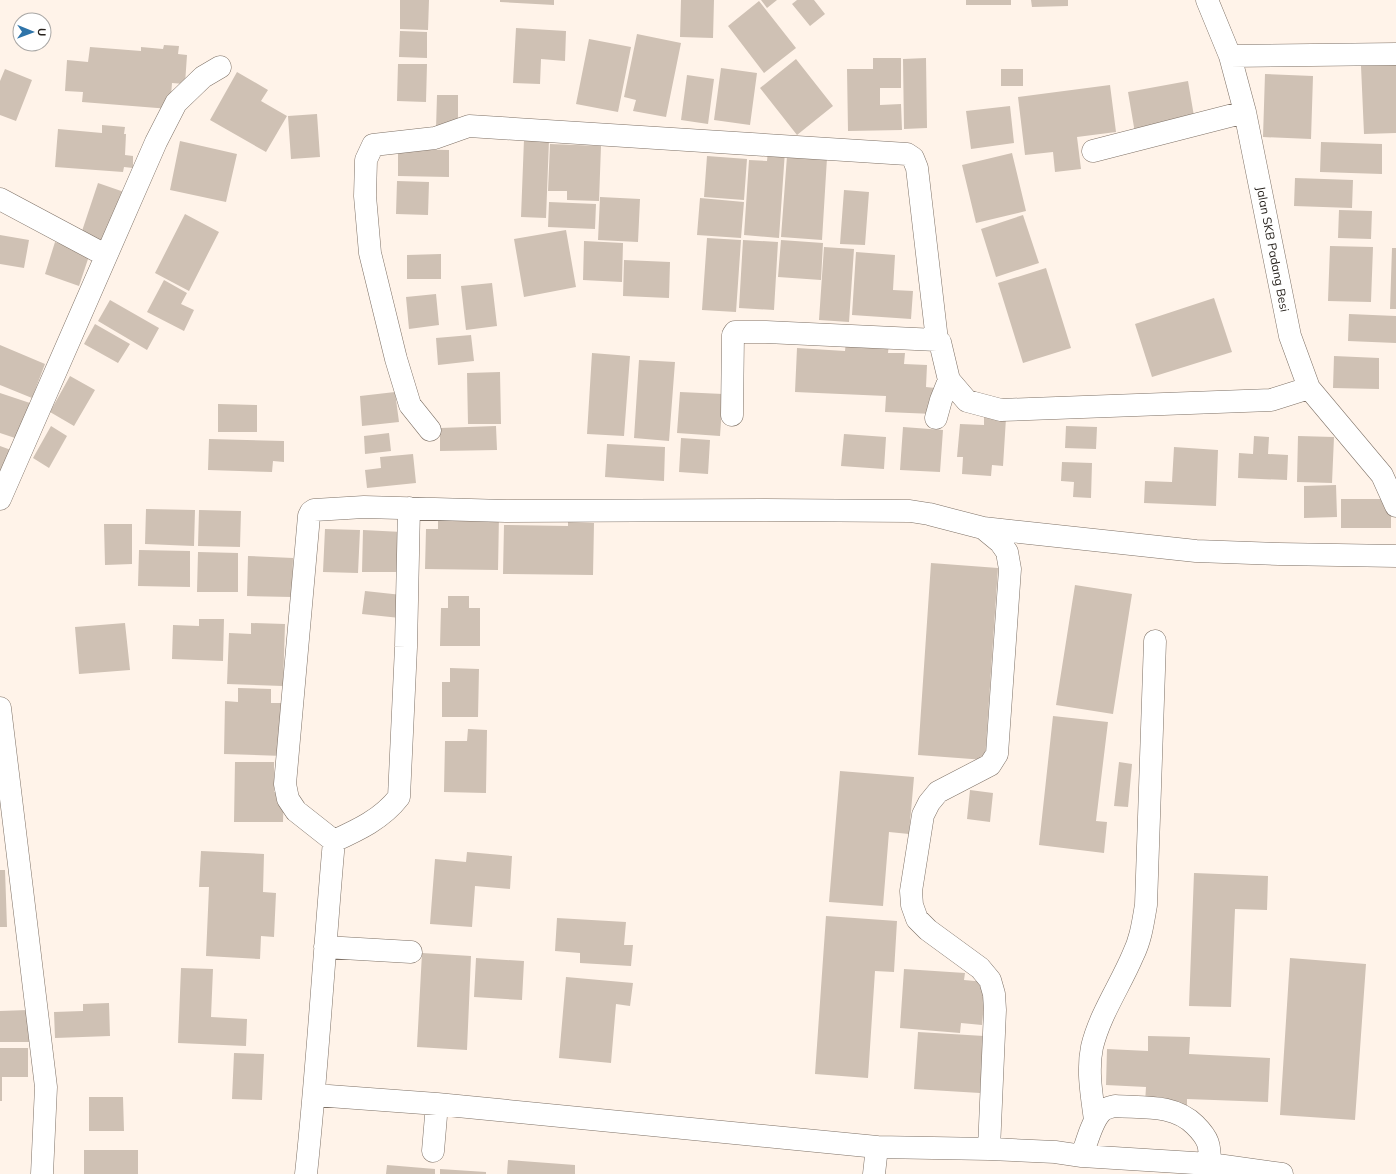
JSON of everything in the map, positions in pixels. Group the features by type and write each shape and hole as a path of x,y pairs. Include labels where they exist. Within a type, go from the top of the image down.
{"street":[{"name":"Jalan SKB Padang Besi","path":"1207,0 1230,56 1245,112 1290,336 1309,388 1382,475 1396,506"},
{"path":"1230,56 1396,54"},
{"path":"0,500 105,255 156,142 176,103 203,77 220,67"},
{"path":"1093,151 1245,112"},
{"path":"430,430 410,405 396,359 370,254 365,196 366,160 373,145 435,138 469,126 907,154 913,158 917,168 937,340 940,342 949,380 967,401 1000,410 1271,400 1309,388"},
{"path":"0,199 105,255"},
{"path":"732,415 733,335 735,332 766,332 937,340"},
{"path":"936,418 949,380"},
{"path":"334,841 296,811 288,799 285,784 309,516 314,510 364,507 513,511 910,511 929,514 983,528 1196,551 1396,556"},
{"path":"334,841 365,827 392,806 399,798 406,647 409,508"},
{"path":"983,528 1000,542 1007,552 1010,569 997,754 990,765 938,792 930,802 923,815 911,891 912,904 917,919 928,930 980,968 990,980 994,994 995,1010 990,1149"},
{"path":"1095,1120 1091,1088 1092,1048 1099,1024 1134,954 1142,932 1146,905 1155,640"},
{"path":"0,708 46,1087 42,1174"},
{"path":"306,1174 315,1095 334,841"},
{"path":"325,947 410,952"},
{"path":"315,1095 437,1104 877,1147 1055,1152 1082,1156 1210,1164 1282,1174"},
{"path":"433,1151 437,1104"},
{"path":"1082,1156 1095,1120 1100,1112 1115,1106 1170,1110 1188,1118 1204,1135 1208,1142 1210,1150 1210,1164"},
{"path":"874,1174 877,1147"}],"building":[{"path":"400,0 429,0 428,30 400,29"},
{"path":"500,0 554,0 554,5 500,2"},
{"path":"681,0 714,0 713,38 680,37"},
{"path":"761,0 777,0 767,8"},
{"path":"797,0 814,0 825,14 810,26 792,4"},
{"path":"966,0 1011,0 1011,5 966,5"},
{"path":"1031,0 1068,0 1068,6 1032,7"},
{"path":"759,1 796,48 764,73 728,26"},
{"path":"516,28 566,31 565,61 541,59 540,84 513,83"},
{"path":"400,31 427,32 427,58 399,57"},
{"path":"637,34 681,43 666,117 633,111 636,100 624,97"},
{"path":"589,39 631,47 618,112 576,104"},
{"path":"164,45 179,46 178,54 187,55 185,84 172,83 170,109 82,102 83,92 65,91 67,60 88,62 90,47 141,51 141,47 163,49"},
{"path":"873,58 901,58 901,88 880,88 880,105 901,104 902,130 848,131 847,69 873,69"},
{"path":"926,58 927,128 904,129 903,59"},
{"path":"796,59 833,106 797,135 760,88"},
{"path":"398,64 427,64 426,102 397,101"},
{"path":"1396,65 1396,133 1364,134 1361,66"},
{"path":"721,68 757,73 750,125 714,120"},
{"path":"5,69 32,80 16,121 0,115 0,81"},
{"path":"1001,69 1023,69 1023,86 1001,86"},
{"path":"237,72 268,90 261,101 287,116 266,152 210,120"},
{"path":"1265,74 1313,76 1311,139 1263,137"},
{"path":"687,75 714,79 708,124 681,120"},
{"path":"1188,81 1195,122 1135,133 1128,92"},
{"path":"1110,85 1116,132 1077,137 1081,169 1055,172 1053,152 1025,155 1018,97"},
{"path":"437,95 458,95 458,129 436,129"},
{"path":"1010,106 1014,143 971,149 966,111"},
{"path":"317,114 320,157 291,159 288,116"},
{"path":"102,125 125,127 125,155 133,156 133,168 124,167 123,172 55,167 58,129 102,133"},
{"path":"524,139 549,140 546,218 521,217"},
{"path":"180,141 237,154 226,202 170,190"},
{"path":"1321,142 1382,144 1382,174 1320,172"},
{"path":"550,144 601,146 599,201 567,200 567,191 548,191"},
{"path":"398,149 449,150 449,177 398,176"},
{"path":"768,150 785,151 779,238 744,235 749,160 767,161"},
{"path":"1012,153 1026,211 976,223 962,165"},
{"path":"707,156 747,159 744,200 704,197"},
{"path":"787,156 827,158 822,240 781,237"},
{"path":"1295,178 1353,180 1352,208 1294,206"},
{"path":"397,181 429,182 428,215 396,214"},
{"path":"98,183 127,193 110,243 81,234"},
{"path":"844,190 869,192 865,245 840,244"},
{"path":"600,197 640,199 638,242 598,240"},
{"path":"700,198 744,202 741,238 697,235"},
{"path":"549,202 596,204 595,229 548,227"},
{"path":"1339,210 1372,211 1371,239 1338,238"},
{"path":"185,214 219,232 189,291 155,273"},
{"path":"1023,215 1039,263 996,277 981,229"},
{"path":"566,230 576,287 524,297 514,239"},
{"path":"0,235 29,240 24,268 0,264"},
{"path":"707,238 741,240 736,312 702,310"},
{"path":"743,240 778,242 774,310 739,308"},
{"path":"781,240 823,243 821,280 778,277"},
{"path":"584,241 623,243 622,282 583,280"},
{"path":"55,242 90,253 79,286 45,274"},
{"path":"1330,246 1373,247 1371,302 1328,301"},
{"path":"824,247 854,249 849,322 819,320"},
{"path":"1392,248 1396,248 1396,309 1390,309"},
{"path":"856,252 895,255 893,290 913,291 911,319 852,315"},
{"path":"441,254 441,279 407,279 407,255"},
{"path":"624,260 670,262 669,298 623,296"},
{"path":"1046,268 1071,348 1023,363 998,283"},
{"path":"164,280 187,293 181,304 194,310 184,331 147,312"},
{"path":"492,283 497,326 466,330 461,286"},
{"path":"436,294 439,325 409,329 406,297"},
{"path":"1214,298 1232,352 1152,377 1135,324"},
{"path":"110,300 159,328 147,350 98,321"},
{"path":"1349,314 1396,316 1396,343 1348,341"},
{"path":"95,324 130,344 118,363 84,344"},
{"path":"471,335 474,361 438,365 436,338"},
{"path":"846,341 889,343 888,353 905,353 904,364 927,365 926,387 935,388 934,414 885,412 886,396 795,392 797,348 845,351"},
{"path":"0,345 45,364 32,398 0,385"},
{"path":"592,353 630,356 624,436 587,434"},
{"path":"1334,356 1379,358 1379,389 1333,388"},
{"path":"639,360 675,362 669,441 634,438"},
{"path":"500,372 501,424 468,424 467,373"},
{"path":"70,376 95,390 74,426 50,412"},
{"path":"395,392 399,422 362,426 360,396"},
{"path":"680,392 723,394 720,436 677,433"},
{"path":"0,393 30,403 18,439 0,433"},
{"path":"218,404 257,405 257,432 218,432"},
{"path":"984,417 1006,418 1003,466 992,465 991,476 962,474 963,457 957,457 960,424 984,425"},
{"path":"51,426 67,436 49,468 33,458"},
{"path":"496,426 497,450 440,451 440,428"},
{"path":"1066,426 1097,427 1096,449 1065,448"},
{"path":"903,427 943,430 940,472 900,470"},
{"path":"389,433 391,451 365,454 364,436"},
{"path":"844,434 886,437 884,469 841,466"},
{"path":"1254,436 1269,437 1268,454 1288,455 1287,480 1238,478 1239,453 1253,454"},
{"path":"1298,436 1334,437 1332,483 1297,482"},
{"path":"681,438 710,440 708,474 679,472"},
{"path":"209,439 284,441 284,462 273,461 272,472 208,470"},
{"path":"607,444 665,447 664,481 605,477"},
{"path":"0,446 11,450 0,482"},
{"path":"1174,447 1218,450 1216,506 1144,503 1145,481 1172,482"},
{"path":"413,454 416,483 367,488 365,470 381,468 380,457"},
{"path":"1062,462 1092,463 1091,498 1073,497 1074,482 1061,481"},
{"path":"1336,485 1337,517 1304,518 1304,486"},
{"path":"1341,499 1391,499 1391,528 1341,528"},
{"path":"146,509 195,510 194,546 145,544"},
{"path":"199,510 241,511 240,547 198,546"},
{"path":"467,515 499,515 498,570 425,569 426,529 438,529 438,521 467,521"},
{"path":"568,522 594,523 593,575 503,574 504,525 568,526"},
{"path":"104,524 132,524 132,564 105,565"},
{"path":"325,529 360,530 358,573 323,572"},
{"path":"363,530 402,532 401,572 362,572"},
{"path":"139,550 190,551 190,587 138,586"},
{"path":"198,552 238,553 238,592 197,592"},
{"path":"248,556 293,558 292,597 247,596"},
{"path":"931,563 998,568 985,760 918,755"},
{"path":"1075,585 1132,594 1113,714 1056,705"},
{"path":"365,591 402,595 400,618 362,614"},
{"path":"448,596 469,596 469,608 480,608 480,646 440,646 441,608 448,608"},
{"path":"199,619 224,619 223,661 172,659 173,625 199,626"},
{"path":"125,623 130,670 79,674 75,627"},
{"path":"251,623 285,624 283,686 227,684 229,633 251,634"},
{"path":"450,668 479,669 478,717 442,717 442,682 450,682"},
{"path":"238,688 271,689 271,703 284,703 283,756 224,754 225,701 238,702"},
{"path":"1053,716 1108,722 1096,821 1107,822 1104,853 1039,845"},
{"path":"468,729 487,730 486,793 444,792 445,741 467,741"},
{"path":"235,762 274,762 274,792 284,792 283,822 234,822"},
{"path":"1119,762 1132,764 1128,807 1114,806"},
{"path":"840,771 914,777 909,834 889,832 883,906 829,902"},
{"path":"970,790 993,793 990,822 967,819"},
{"path":"201,851 264,854 263,892 276,893 274,937 261,936 260,959 206,956 209,887 199,887"},
{"path":"467,852 512,856 510,889 475,886 472,927 430,924 435,859 466,862"},
{"path":"0,870 5,870 7,927 0,927"},
{"path":"1194,873 1268,876 1267,910 1235,909 1231,1007 1189,1006"},
{"path":"826,916 897,921 894,972 875,971 868,1078 815,1074"},
{"path":"557,918 626,922 624,945 633,945 631,966 580,963 580,953 555,951"},
{"path":"422,953 471,956 467,1050 417,1047"},
{"path":"476,958 524,961 522,1000 474,997"},
{"path":"1290,958 1366,964 1355,1120 1280,1115"},
{"path":"181,968 213,969 211,1017 247,1019 246,1046 178,1043"},
{"path":"904,969 965,973 964,980 986,982 982,1025 961,1023 960,1033 900,1028"},
{"path":"566,977 633,983 630,1006 616,1004 611,1063 559,1058"},
{"path":"109,1003 110,1036 55,1038 54,1012 83,1011 83,1004"},
{"path":"28,1010 29,1042 0,1042 0,1011"},
{"path":"918,1032 984,1036 980,1093 914,1089"},
{"path":"1148,1036 1190,1037 1189,1054 1270,1058 1268,1102 1187,1099 1187,1106 1145,1103 1146,1087 1106,1085 1107,1049 1148,1051"},
{"path":"0,1048 28,1048 28,1077 2,1077 2,1101 0,1101"},
{"path":"234,1053 264,1054 262,1100 232,1099"},
{"path":"89,1097 123,1097 124,1131 89,1131"},
{"path":"84,1150 138,1150 138,1174 84,1174"},
{"path":"508,1160 575,1165 575,1174 507,1174"},
{"path":"387,1165 435,1169 435,1174 386,1174"},
{"path":"440,1169 486,1172 486,1174 440,1174"}]}
